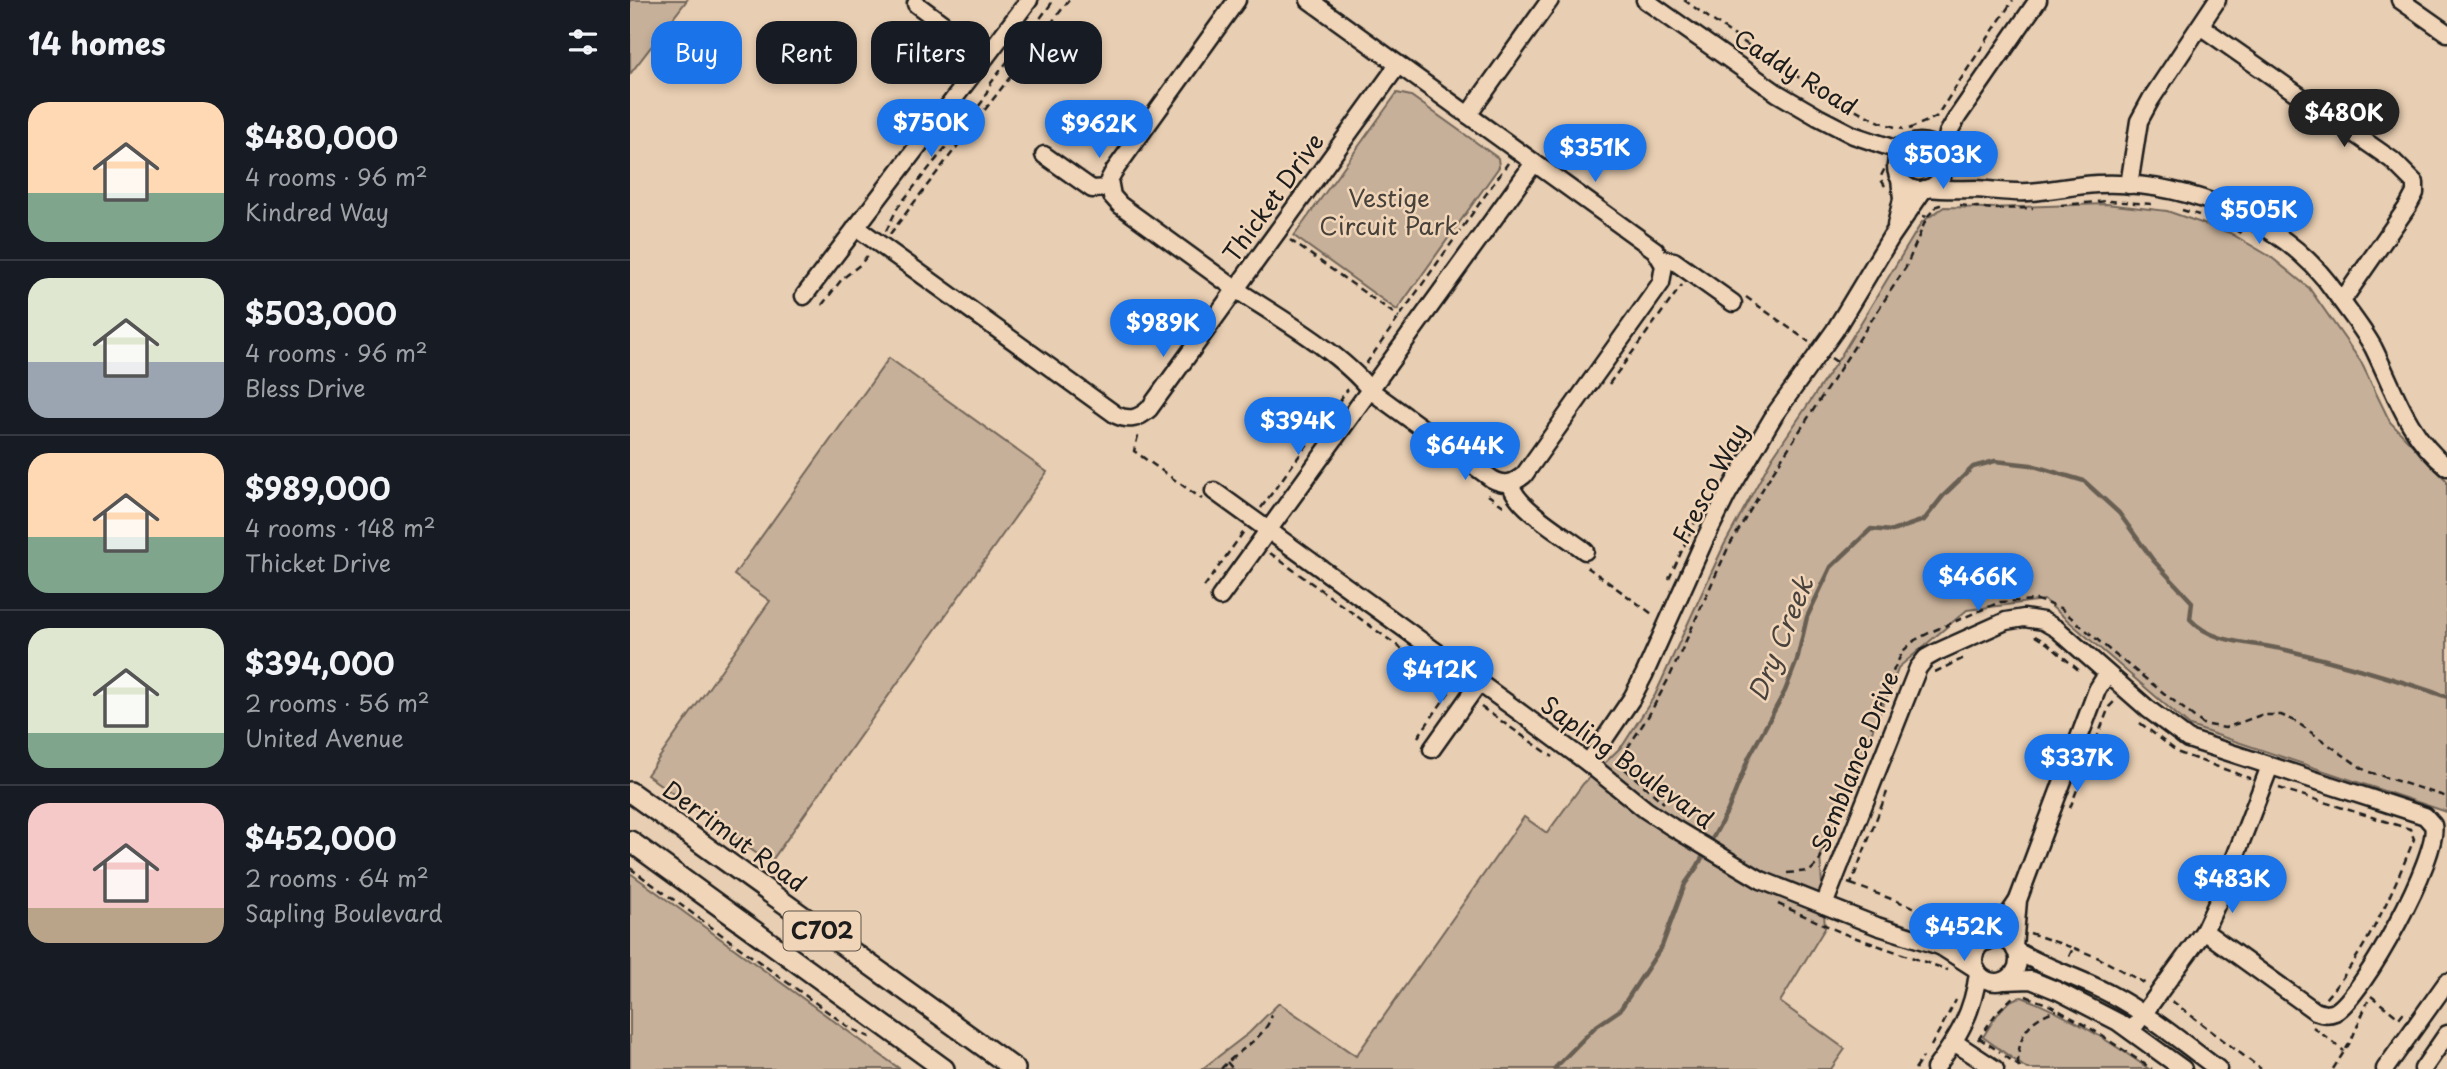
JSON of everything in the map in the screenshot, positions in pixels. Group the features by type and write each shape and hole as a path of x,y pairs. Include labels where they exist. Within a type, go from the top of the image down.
{"main road":[{"name":"Derrimut Road","path":"630,792 1015,1069"},
{"name":"C702","path":"630,841 944,1069"}],"street":[{"path":"990,51 1030,0"},
{"path":"1237,0 1114,171 1109,180 1109,188 1120,205 1236,289 1290,324 1358,375 1370,390 1492,479 1511,484 1524,475 1662,279 1662,259 1655,250 1309,0"},
{"path":"1468,115 1550,0"},
{"name":"Caddy Road","path":"1645,0 1777,93 1853,135 1895,149 1914,143"},
{"path":"1926,188 1940,179 1948,133 1958,116 2038,0"},
{"path":"2129,185 2139,121 2217,0"},
{"path":"2400,0 2447,33"},
{"path":"916,4 939,21"},
{"path":"2200,26 2392,160 2415,183 2415,193 2408,206 2342,301"},
{"name":"Thicket Drive","path":"856,227 1116,415 1134,419 1149,409 1398,65"},
{"path":"804,296 965,84"},
{"path":"1958,116 1914,143 1898,157 1898,175 1910,187 1953,191 1972,189 2026,192 2097,184 2154,187 2197,197 2246,218 2310,262 2342,301 2372,345 2407,422 2444,459"},
{"name":"Caddy Road","path":"1853,135 1898,175"},
{"path":"1914,143 1934,146 1949,173 1972,189"},
{"path":"1044,155 1092,189 1109,188"},
{"path":"1220,597 1264,548 1268,530 1534,163"},
{"name":"Fresco Way","path":"1891,237 1902,199 1898,175"},
{"name":"Fresco Way","path":"1588,763 1632,698 1644,675 1704,539 1727,495 1775,414 1835,330 1891,237 1926,188"},
{"path":"1662,259 1674,261 1733,303"},
{"path":"1511,484 1512,490 1522,503 1585,551"},
{"name":"Sapling Boulevard","path":"1213,498 1268,530 1473,690 1588,763 1646,810 1672,827 1740,869 1877,926 1940,946 1978,971"},
{"name":"Semblance Drive","path":"1824,905 1913,676 1926,658 2006,621 2031,618 2057,629 2174,731 2188,739 2419,814 2429,820 2434,830 2412,896 2375,962 2339,1009 2325,1014 2310,1008"},
{"path":"1970,1011 2017,968 2014,949 2018,900 2096,690 2107,674"},
{"path":"1432,749 1473,690"},
{"path":"2131,1031 2204,931 2219,899 2257,780 2270,766"},
{"path":"1935,1069 1954,1042 1970,1011 1978,971 1976,954 2018,900"},
{"path":"2204,931 2310,1008"},
{"path":"1988,941 2006,941 2031,959 2094,986 2143,1014 2218,1069"},
{"name":"Sapling Boulevard","path":"1940,946 1988,941"},
{"path":"1978,971 1986,979 2022,979 2040,983 2082,1003 2131,1031 2183,1069"},
{"path":"2385,1069 2447,982"},
{"path":"2423,1069 2447,1034"},
{"path":"1954,1042 1995,1069"}],"path":[{"path":"879,244 898,207 982,102 991,83 1055,0"},
{"path":"822,305 842,279 861,264 879,244 1069,0"},
{"path":"1684,0 1736,38 1807,83 1885,125 1906,130 1936,117 2013,0"},
{"path":"2059,205 2108,201 2164,205"},
{"path":"1668,807 1625,769 1620,758 1649,715 1670,676 1728,548 1771,475 1906,267 1927,217 1941,205 1992,209 2036,208"},
{"path":"2175,208 2208,218 2250,238"},
{"path":"1911,209 1927,217"},
{"path":"1289,239 1399,317"},
{"path":"1605,390 1691,272"},
{"path":"1662,279 1678,291"},
{"path":"1138,436 1133,451 1213,498"},
{"path":"1245,530 1264,548 1453,686 1473,690 1554,758"},
{"path":"1778,872 1794,874 1810,871 1819,862 1903,652 1915,640 1933,631 2000,602 2015,600 2037,600 2060,607 2203,724 2225,728 2261,715 2281,715 2295,721 2366,771 2447,797"},
{"path":"1418,737 1453,686"},
{"path":"2069,811 2109,707 2115,701"},
{"path":"1614,783 1625,769"},
{"path":"2257,780 2410,829 2414,839 2389,901 2368,939 2326,999 2317,1000 2310,1008"},
{"path":"630,868 850,1028 872,1038"},
{"path":"1851,884 1913,907 1970,921"},
{"path":"1771,900 1845,934 1955,972"},
{"path":"1915,1069 1932,1045 1959,993"},
{"path":"2371,996 2399,1018 2406,1009"},
{"path":"2049,1005 2125,1049 2152,1069"},
{"path":"2018,1065 2018,1048 2027,1027 2042,1014 2057,1010"},
{"path":"1221,1069 1264,1031 1272,1015"},
{"path":"2312,1027 2344,1051"},
{"path":"1227,1062 1233,1069"}],"green space":[{"path":"630,0 687,0 671,21 651,21 651,47 630,74"},
{"name":"Vestige Circuit Park","path":"1397,93 1411,96 1498,158 1499,167 1397,310 1294,236"},
{"path":"2106,204 2167,211 2230,233 2271,257 2309,288 2361,362 2390,422 2447,481 2447,812 2190,726 2044,600 1967,610 1899,667 1820,855 1825,928 1780,1002 1845,1049 1831,1069 1202,1069 1249,1033 1279,1003 1356,1056 1524,817 1547,833 1583,784 1623,745 1655,695 1724,545 1772,458 1840,357 1922,222 1944,207"},
{"path":"889,358 1047,472 770,863 647,775 770,601 734,575"},
{"path":"630,873 900,1069 630,1069"},
{"path":"2022,997 2088,1029 2149,1069 2027,1069 1983,1037 2004,1006"}],"waterway":[{"name":"Dry Creek","path":"1554,1069 1595,1027 1620,1010 1662,946 1685,884 1728,810 1749,757 1785,691 1797,660 1807,617 1831,567 1871,529 1892,531 1924,520 1943,496 1973,467 1995,461 2031,465 2084,481 2119,513 2153,560 2192,602 2190,619 2210,634 2326,660 2447,697"}]}
